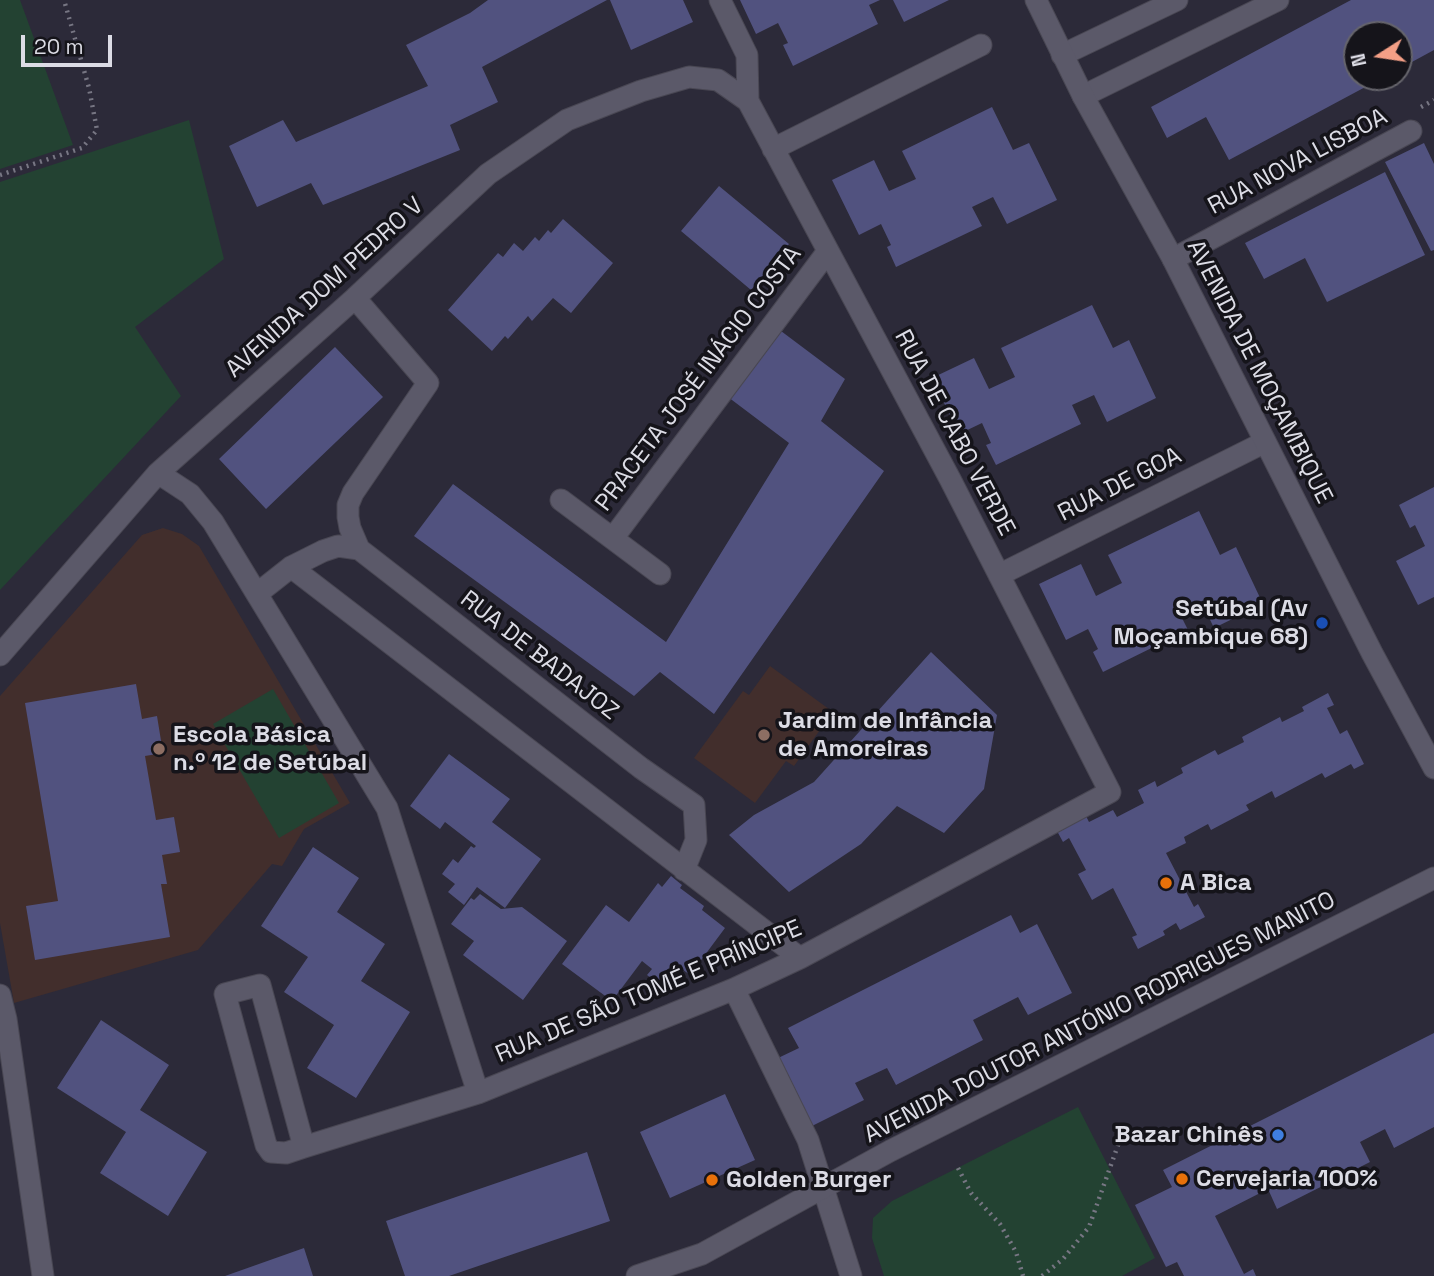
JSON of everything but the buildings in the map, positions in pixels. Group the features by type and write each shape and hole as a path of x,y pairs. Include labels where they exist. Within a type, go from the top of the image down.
{"street":[{"path":"720,0 747,55 748,101"},
{"name":"AVENIDA DE MOÇAMBIQUE","path":"1036,0 1083,96 1173,259 1372,653 1434,768"},
{"path":"1062,55 1177,0"},
{"path":"1083,96 1278,0"},
{"path":"773,149 981,45"},
{"name":"AVENIDA DOM PEDRO V","path":"0,655 158,473 355,298 488,174 567,120 634,94 689,77 718,80 748,101"},
{"name":"RUA DE CABO VERDE","path":"748,101 999,575 1110,792"},
{"name":"RUA NOVA LISBOA","path":"1173,259 1411,131"},
{"name":"PRACETA JOSÉ INÁCIO COSTA","path":"613,538 828,251"},
{"path":"355,298 428,383 353,493 348,505 350,528 359,549"},
{"name":"RUA DE GOA","path":"999,575 1265,442"},
{"path":"158,473 183,488 198,502 258,593 387,808 478,1093"},
{"name":"PRACETA JOSÉ INÁCIO COSTA","path":"561,500 660,574"},
{"path":"258,593 291,566 338,546 359,549"},
{"name":"RUA DE BADAJOZ","path":"359,549 631,760 694,805 696,840 684,870"},
{"path":"291,566 800,958"},
{"name":"RUA DE SÃO TOMÉ E PRÍNCIPE","path":"304,1147 260,985 225,995 266,1145 271,1152 276,1153 304,1147 478,1093 734,989 800,958 1110,792"},
{"name":"AVENIDA DOUTOR ANTÓNIO RODRIGUES MANITO","path":"637,1276 702,1254 890,1151 1434,878"},
{"path":"734,989 808,1140 851,1276"},
{"path":"0,995 6,1064 43,1276"}],"path":[{"path":"0,175 82,148 97,130 89,88 64,0"},
{"path":"1042,1276 1063,1259 1089,1227 1123,1131"},
{"path":"958,1168 971,1193 1000,1224 1016,1252 1023,1276"}],"shaded area":[{"name":"Escola Básica n.º 12 de Setúbal","path":"163,528 182,534 199,546 350,803 304,829 282,866 272,864 198,950 14,1003 0,923 0,696 142,535"},
{"name":"Jardim de Infância de Amoreiras","path":"770,666 833,712 794,766 786,761 755,803 694,758 743,691 749,695"}],"green space":[{"path":"0,0 20,0 73,145 0,169"},
{"path":"189,120 224,259 135,327 181,396 0,590 0,182"},
{"path":"273,689 339,803 279,838 213,724"},
{"path":"1078,1107 1155,1258 1122,1276 884,1276 872,1238 873,1218 892,1201"}],"place":[{"name":"Setúbal (Av Moçambique 68)","path":"1322,623"},
{"name":"Jardim de Infância de Amoreiras","path":"764,735"},
{"name":"Escola Básica n.º 12 de Setúbal","path":"159,749"},
{"name":"A Bica","path":"1166,883"},
{"name":"Bazar Chinês","path":"1278,1135"},
{"name":"Cervejaria 100%","path":"1182,1179"},
{"name":"Golden Burger","path":"712,1180"}]}
